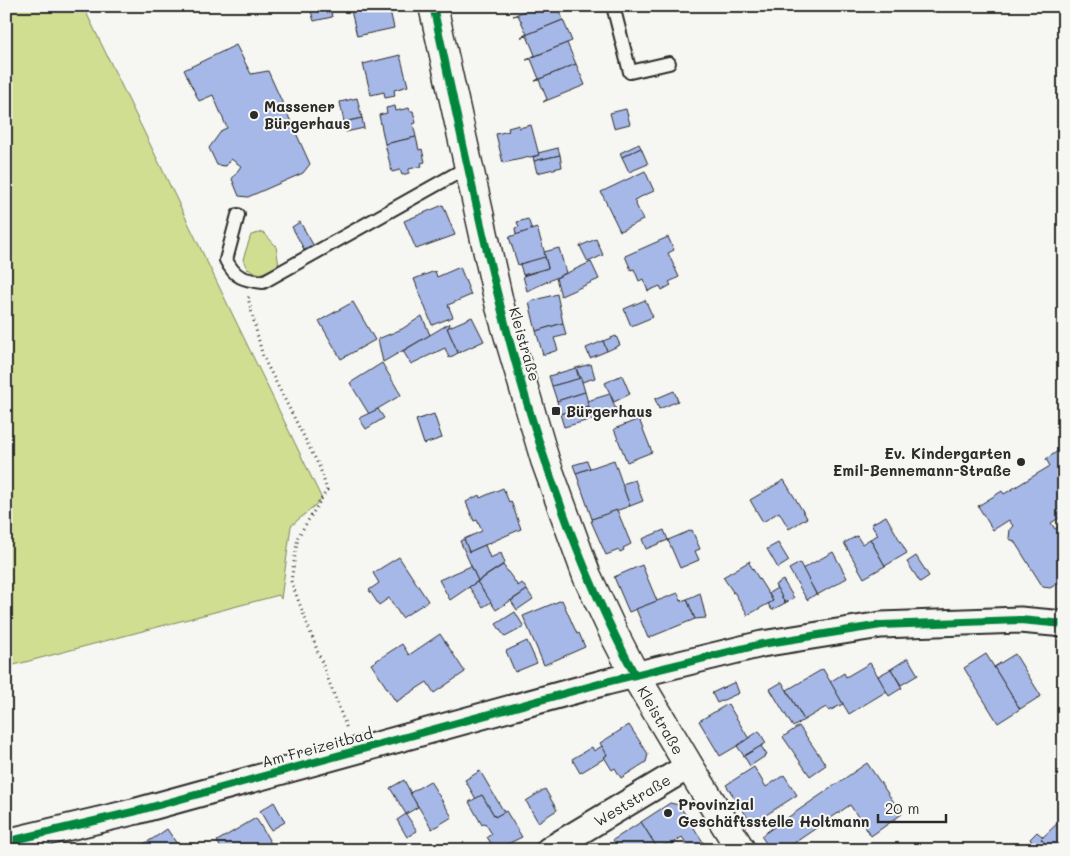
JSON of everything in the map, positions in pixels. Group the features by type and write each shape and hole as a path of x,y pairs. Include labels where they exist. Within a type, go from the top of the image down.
{"main road":[{"name":"Kleistraße","path":"433,6 500,307 545,460 587,576 614,636 635,675 688,766 741,850"}],"street":[{"name":"Am Freizeitbad","path":"6,842 137,811 635,675 762,644 881,625 1020,620 1064,624"},
{"name":"Weststraße","path":"549,850 688,766"}],"lane":[{"path":"613,6 630,72 669,63"},
{"path":"238,215 226,260 230,269 244,280 263,282 468,167"}],"path":[{"path":"263,282 248,298 264,357 320,468 327,490 298,537 291,581 355,751"}],"green space":[{"path":"6,6 83,6 322,499 291,526 281,599 279,595 14,665 6,663"},
{"path":"263,232 276,246 279,266 260,274 247,269 243,259 251,235"}],"building":[{"path":"350,6 389,6 394,28 357,36"},
{"path":"536,6 558,6 563,20 521,37 527,34 518,15 513,16"},
{"path":"330,7 332,17 314,21 311,11"},
{"path":"563,20 572,41 530,58 535,55 527,36 521,37"},
{"path":"567,43 576,64 535,81 539,79 531,59 526,60"},
{"name":"Massener Bürgerhaus","path":"236,45 251,74 268,71 310,164 303,173 248,197 239,196 232,179 241,166 231,159 226,166 217,165 209,148 222,130 227,128 213,95 199,101 184,70"},
{"path":"400,55 408,86 394,90 395,96 385,98 384,92 371,95 363,64"},
{"path":"576,64 585,85 543,102 547,99 539,80 535,81"},
{"path":"357,98 362,118 344,122 340,102"},
{"path":"395,106 396,111 409,108 410,111 413,111 416,123 413,124 416,137 385,144 379,115 387,113 386,108"},
{"path":"626,109 630,124 614,128 610,113"},
{"path":"362,118 364,128 346,132 344,122"},
{"path":"519,125 519,128 531,125 539,155 503,163 496,134 509,131 508,128"},
{"path":"416,137 419,150 422,149 425,162 421,163 422,166 409,169 409,173 402,175 400,170 392,172 385,144"},
{"path":"639,144 641,148 622,157 620,153"},
{"path":"558,148 560,155 534,161 533,157 539,155 538,153"},
{"path":"641,148 648,164 629,172 622,157"},
{"path":"560,155 562,167 537,173 534,161"},
{"path":"645,171 654,191 634,200 643,220 620,231 601,192"},
{"path":"443,205 455,235 416,249 404,221"},
{"path":"528,219 532,230 516,235 515,228 519,227 517,222"},
{"path":"300,222 315,248 306,253 292,227"},
{"path":"537,228 546,257 518,265 509,237"},
{"path":"668,237 674,250 668,253 679,277 669,282 671,285 662,290 660,286 648,291 643,279 639,281 634,269 631,270 625,256"},
{"path":"596,239 603,255 588,262 580,246"},
{"path":"559,248 566,273 527,291 523,276 548,268 544,252"},
{"path":"545,257 548,268 523,275 520,264"},
{"path":"591,262 599,279 561,296 556,278"},
{"path":"460,267 471,295 448,305 453,317 432,325 414,279 435,271 437,277"},
{"path":"557,294 563,323 536,331 529,302"},
{"path":"645,300 653,317 631,326 624,309"},
{"path":"353,302 375,340 341,359 319,321"},
{"path":"422,316 430,335 383,362 378,339 402,329"},
{"path":"472,317 484,341 458,353 447,328"},
{"path":"450,323 447,328 458,353 449,358 445,348 411,364 403,351"},
{"path":"563,323 566,335 554,338 558,350 543,355 536,331"},
{"path":"616,336 620,345 607,351 603,341"},
{"path":"603,341 607,351 590,358 586,348"},
{"path":"382,363 401,395 369,414 350,383"},
{"path":"591,364 595,378 582,382 576,368"},
{"path":"576,368 579,379 552,386 549,376"},
{"path":"622,375 630,394 614,402 605,383"},
{"path":"581,378 585,392 557,401 552,386"},
{"path":"674,391 678,401 659,409 655,399"},
{"path":"585,392 589,406 560,414 557,401"},
{"path":"610,394 616,410 592,417 587,401"},
{"path":"589,406 593,419 564,427 560,414"},
{"path":"378,409 384,418 366,429 359,418"},
{"path":"434,414 442,438 424,444 416,420"},
{"path":"639,419 652,452 627,462 614,429"},
{"path":"1064,447 1064,515 1051,523 1055,529 1064,524 1064,554 1057,558 1060,564 1064,563 1064,580 1050,588 1043,587 1014,541 1009,539 1010,529 1013,526 1009,520 993,530 978,506 1002,491 1004,494 1050,466 1046,459"},
{"path":"614,460 630,506 592,519 576,473"},
{"path":"587,461 590,468 576,473 573,465"},
{"path":"635,480 643,501 630,506 622,484"},
{"path":"784,480 807,518 789,529 779,512 763,522 750,500"},
{"path":"503,488 509,502 511,501 521,529 469,552 464,539 482,531 477,520 474,521 466,502 479,495 480,498"},
{"path":"617,510 631,544 620,552 619,550 606,555 591,521"},
{"path":"886,516 907,553 885,566 870,539 878,535 871,524"},
{"path":"664,530 668,540 646,549 642,539"},
{"path":"692,530 700,549 695,551 699,560 680,568 668,540"},
{"path":"857,536 862,544 870,539 885,566 864,578 844,543"},
{"path":"464,539 469,552 485,545 490,558 501,553 505,563 478,581 460,541"},
{"path":"778,543 789,561 778,568 767,549"},
{"path":"833,552 847,578 817,595 802,569"},
{"path":"916,556 929,576 920,582 907,562"},
{"path":"399,557 428,601 402,618 389,598 379,605 369,590 379,583 373,573"},
{"path":"750,561 749,563 773,601 748,615 723,577"},
{"path":"800,563 816,594 807,600 789,569"},
{"path":"503,565 518,586 522,583 527,590 496,610 477,582"},
{"path":"642,565 657,601 629,612 614,577"},
{"path":"471,566 478,581 450,600 439,580"},
{"path":"783,580 794,598 785,603 775,585"},
{"path":"477,582 491,602 483,607 469,587"},
{"path":"777,588 785,603 772,610 768,604 773,601 769,593"},
{"path":"527,590 533,599 517,610 511,601"},
{"path":"678,593 681,601 687,599 695,619 648,638 636,609"},
{"path":"700,593 706,618 695,619 687,599"},
{"path":"562,600 585,647 544,665 523,616"},
{"path":"515,612 524,627 505,637 496,624"},
{"path":"440,634 465,672 434,693 427,682 396,702 371,664 402,644 409,655"},
{"path":"527,641 537,663 515,672 506,651"},
{"path":"986,654 1020,709 998,723 964,668"},
{"path":"1015,654 1041,696 1020,709 994,667"},
{"path":"908,658 918,675 901,685 891,669"},
{"path":"870,663 887,691 849,714 830,682 844,673 846,677"},
{"path":"823,669 843,704 829,711 826,707 804,720 787,690"},
{"path":"891,669 902,688 889,696 878,676"},
{"path":"735,682 739,693 717,703 712,693"},
{"path":"782,682 804,720 793,727 770,689"},
{"path":"728,704 749,739 720,756 699,721"},
{"path":"629,725 648,754 646,762 621,778 615,768 612,770 604,757 607,755 600,743"},
{"path":"799,726 826,765 810,776 783,737"},
{"path":"759,731 766,743 744,756 737,746"},
{"path":"602,746 607,755 605,758 580,773 572,759 592,747 594,751"},
{"path":"761,746 767,755 750,766 744,756"},
{"path":"867,763 902,814 871,836 850,805 784,850 771,850 761,836"},
{"path":"754,767 766,787 784,775 797,795 752,824 726,785"},
{"path":"480,771 504,812 495,817 482,795 476,799 465,780"},
{"path":"404,780 418,807 406,814 390,788"},
{"path":"430,781 452,817 432,829 410,793"},
{"path":"545,789 557,810 538,822 526,801"},
{"path":"482,795 495,817 506,811 522,837 495,850 487,837 492,834 485,823 482,825 469,802"},
{"path":"274,802 285,822 271,830 260,811"},
{"path":"670,803 679,805 707,848 704,850 686,850 684,847 686,843 682,837 671,845 669,843 658,849 641,822"},
{"path":"406,814 417,831 407,837 397,820"},
{"path":"1064,817 1064,850 1052,850 1041,839"},
{"path":"256,818 275,850 222,850 217,841"},
{"path":"641,822 656,846 649,850 620,850 613,840"},
{"path":"167,829 181,850 133,850 154,838"},
{"path":"1037,832 1052,850 1037,850 1030,839"}],"cycle path":[{"path":"433,6 490,263 536,432 564,515 597,596 635,675"},
{"path":"6,842 137,811 606,682 762,644 881,625 1020,620 1064,624"}],"place":[{"name":"Massener Bürgerhaus","path":"254,115"},
{"name":"Bürgerhaus","path":"556,411"},
{"name":"Ev. Kindergarten Emil-Bennemann-Straße","path":"1021,462"},
{"name":"Provinzial Geschäftsstelle Holtmann","path":"668,813"}]}
